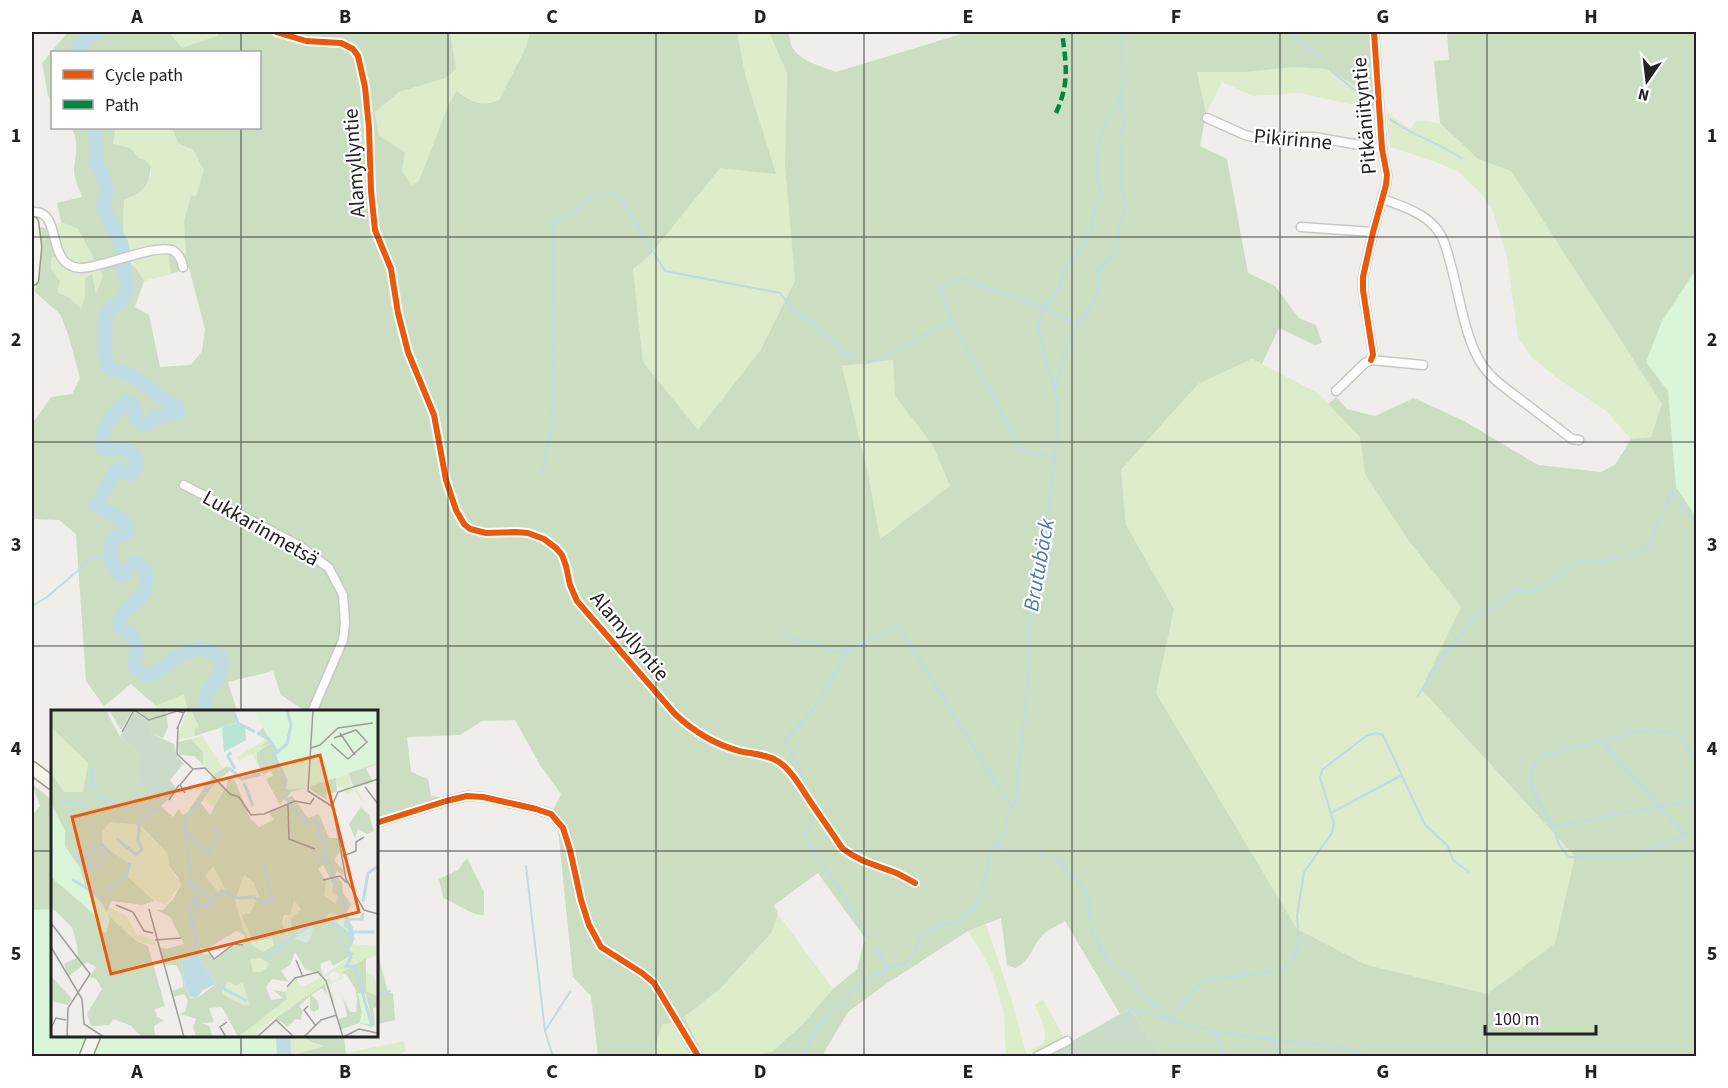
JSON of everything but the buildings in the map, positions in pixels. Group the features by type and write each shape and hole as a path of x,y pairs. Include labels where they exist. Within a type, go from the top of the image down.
{"main road":[{"path":"32,223 35,247 32,279"},
{"path":"32,768 51,782"},
{"path":"86,1056 93,1037"}],"street":[{"name":"Pitkäniityntie","path":"1371,360 1373,355 1363,290 1365,265 1383,199 1387,175 1382,149 1374,32"},
{"name":"Pikirinne","path":"1207,118 1253,137 1314,137 1382,149"},
{"path":"1383,199 1412,210 1437,228 1448,253 1470,338 1478,359 1485,368 1495,380 1572,439 1579,440"},
{"path":"32,212 44,214 49,220 62,261 69,266 82,268 167,249 175,252 183,267"},
{"path":"1301,227 1373,232"},
{"path":"1336,391 1371,360 1423,365"},
{"name":"Lukkarinmetsä","path":"184,485 300,546 329,568 343,595 345,623 342,639 312,710"},
{"path":"378,822 467,796 494,799 536,808 551,814 563,828 581,900 589,925 601,947 654,983 698,1056"},
{"path":"1038,1056 1067,1041"}],"green space":[{"path":"68,32 169,32 182,48 217,36 220,32 450,32 456,69 446,78 399,92 375,112 379,136 405,152 402,170 411,185 419,181 456,91 481,103 499,100 526,47 530,32 737,32 746,78 776,174 720,168 649,256 633,269 643,362 698,430 760,351 795,281 785,166 787,73 769,32 788,32 792,46 798,54 814,64 836,72 968,32 1371,32 1375,97 1326,69 1294,67 1246,72 1197,72 1206,114 1200,146 1227,159 1248,273 1275,286 1299,318 1316,325 1322,343 1315,345 1279,328 1262,364 1252,359 1198,384 1121,470 1126,525 1174,609 1156,693 1297,929 1367,965 1487,994 1555,943 1575,856 1421,689 1461,607 1409,541 1365,474 1360,437 1328,404 1336,397 1347,409 1375,416 1414,398 1464,421 1538,465 1601,472 1615,465 1631,439 1651,437 1662,404 1511,171 1478,159 1440,123 1434,61 1449,60 1447,32 1696,32 1696,1056 1160,1056 1131,1008 1120,1014 1065,921 1044,934 1025,962 1015,968 1007,965 1001,918 968,931 886,984 848,1012 822,1056 751,1056 772,1052 802,1025 833,989 857,969 865,938 818,873 774,905 778,914 772,932 720,989 684,1017 704,1056 691,1056 673,1023 662,1024 653,1056 598,1056 591,996 573,977 558,829 552,812 561,794 540,765 515,720 482,721 460,735 407,737 411,772 428,779 431,796 445,798 378,820 378,710 304,710 281,695 273,671 228,682 237,710 188,710 184,694 156,706 131,684 104,706 86,681 76,534 59,520 32,519 32,424 51,397 72,394 80,378 60,314 35,292 41,251 38,227 45,228 57,256 51,258 51,270 60,281 57,292 70,298 81,309 85,297 85,278 92,274 96,294 103,276 78,229 61,222 57,203 82,197 74,173 76,143 72,129 114,129 113,144 130,148 151,167 144,188 124,200 123,229 130,265 135,267 144,281 135,307 149,315 160,367 191,365 202,351 205,329 189,268 171,274 168,254 186,256 184,221 191,195 196,196 204,170 193,150 178,143 172,129 261,129 261,51 52,51","holes":["893,360 895,396 932,444 950,486 880,539 868,473 842,366"]},
{"path":"169,32 220,32 217,36 182,48"},
{"path":"450,32 530,32 526,47 499,100 481,103 456,91 419,182 411,185 402,170 405,152 379,136 375,112 399,92 446,78 456,69"},
{"path":"737,32 769,32 787,73 785,166 795,281 760,351 698,431 643,362 633,269 649,256 720,167 746,78"},
{"path":"51,52 51,101 42,63"},
{"path":"1294,67 1326,69 1375,97 1376,110 1300,93 1253,96 1222,82 1206,114 1196,72 1246,72"},
{"path":"1386,111 1410,129 1417,120 1440,123 1478,159 1511,171 1662,404 1651,437 1631,439 1605,410 1557,378 1531,356 1518,338 1507,257 1492,209 1481,193 1457,171 1390,147"},
{"path":"114,129 172,129 178,143 193,150 204,170 196,196 191,195 184,221 186,256 168,254 171,274 144,281 135,267 130,265 123,229 124,200 151,176 151,167 136,154 113,144"},
{"path":"61,222 78,229 103,276 95,295 92,275 85,278 85,297 81,310 70,298 57,292 51,270 51,258 57,256 45,228"},
{"path":"1693,274 1696,276 1696,517 1676,487 1668,391 1646,362 1662,321"},
{"path":"1252,359 1318,393 1360,437 1365,474 1409,541 1461,607 1421,689 1575,856 1555,943 1487,994 1367,965 1297,929 1156,693 1174,609 1126,525 1121,470 1198,384"},
{"path":"893,360 895,396 932,444 950,486 879,539 868,473 842,366"},
{"path":"184,693 188,710 154,710 156,706"},
{"path":"32,784 51,799 51,994 32,982 32,816 40,806"},
{"path":"467,858 484,892 484,915 469,911 443,898 439,879 458,870"},
{"path":"51,909 51,1037 284,1037 284,1056 32,1056 32,910"},
{"path":"778,914 833,989 802,1025 772,1052 751,1056 704,1056 684,1017 720,989 744,963 772,932"},
{"path":"986,924 1012,1001 1027,1056 1006,1056 1004,1013 991,969 968,931"},
{"path":"378,954 388,992 393,993 395,1020 378,1024"},
{"path":"1043,1000 1065,1038 1033,1056 1031,1049 1041,1045 1045,1037 1044,1026 1035,1005"},
{"path":"1131,1008 1160,1056 1046,1056"},
{"path":"673,1023 691,1056 653,1056 662,1024"},
{"path":"272,1037 305,1037 310,1043 326,1046 289,1056 277,1056"},
{"path":"305,1037 344,1037 346,1056 289,1056 325,1046 310,1042"},
{"path":"404,1041 406,1051 395,1056 346,1056 346,1053"}],"waterway":[{"path":"76,51 79,45 96,32"},
{"name":"Brutubäck","path":"803,1056 819,1025 846,1000 852,991 862,985 867,977 883,972 888,967 903,964 910,958 923,932 932,931 943,923 956,924 977,905 988,868 990,852 1005,832 1007,816 1015,805 1029,669 1029,602 1048,514 1058,414 1055,391 1038,329 1043,307 1058,288 1069,262 1090,234 1095,207 1101,191 1097,168 1099,141 1122,88 1122,32"},
{"path":"1288,32 1324,59"},
{"path":"1331,71 1373,105"},
{"path":"1120,97 1124,124 1121,134"},
{"path":"1390,119 1461,158"},
{"path":"95,129 96,162 103,174 106,190 104,209 121,243 123,255"},
{"path":"1055,389 1064,353 1077,324 1098,294 1098,270 1114,254 1117,247 1119,226 1125,206 1121,188 1121,144"},
{"path":"541,477 552,427 553,222 571,215 593,195 618,194 665,271 780,293 795,313 812,322 822,334 831,337 844,352 854,356"},
{"path":"124,262 127,283 125,295 109,310 105,321 107,366 135,378 177,406 178,412 175,415 155,416 151,423 143,425 136,419 132,403 127,401 117,411 105,428 102,448 120,448 127,451 136,457 137,467 131,474 120,469 116,470 96,505 119,518 128,528 127,533 114,537 110,552 119,575 125,575 132,563 137,563 146,571 144,593 120,618 122,629 135,642 135,667 146,674 155,674 179,656 200,649 208,650 221,658 222,668 206,696 206,710"},
{"path":"951,320 940,288 961,278 1043,307 1077,324"},
{"path":"864,364 882,358 951,320 1021,449 1054,457"},
{"path":"1664,508 1672,492 1696,524"},
{"path":"1627,557 1636,555 1647,547 1661,516"},
{"path":"32,606 47,597 94,557 111,559"},
{"path":"1418,696 1442,656 1478,613 1495,606 1516,591 1532,592 1546,585 1583,560 1602,561 1622,558"},
{"path":"807,792 799,767 785,741 814,708 850,648 899,626 1000,790"},
{"path":"781,634 802,641 813,641 837,653 850,648"},
{"path":"1696,762 1678,732 1640,731 1544,755 1536,763 1531,780 1536,797 1562,849 1569,857 1632,856 1696,831"},
{"path":"1280,970 1283,970 1299,950 1297,916 1304,872 1332,833 1334,823 1320,778 1322,770 1366,736 1376,733 1383,735 1425,825 1447,845 1453,860 1469,872"},
{"path":"1601,741 1685,835"},
{"path":"1331,813 1402,775"},
{"path":"1005,796 1012,808"},
{"path":"1553,826 1696,800"},
{"path":"805,837 815,816 813,811"},
{"path":"808,842 818,858"},
{"path":"997,844 1002,850 1030,850 1045,854"},
{"path":"1054,857 1084,888 1089,901 1090,920"},
{"path":"822,863 870,938"},
{"path":"526,866 545,1031"},
{"path":"1091,929 1108,962 1117,968"},
{"path":"876,948 887,966"},
{"path":"1121,971 1169,1020 1214,1031 1258,1038 1344,1047 1364,1056"},
{"path":"1151,1014 1169,1020 1203,980 1271,972"},
{"path":"378,993 390,991"},
{"path":"553,1056 545,1031 570,992"},
{"path":"1124,1024 1131,1008 1146,1013"},
{"path":"1214,1031 1224,1056"},
{"path":"283,1037 284,1056"},
{"path":"1273,1039 1279,1056"}],"marked path":[{"path":"1056,113 1065,82 1066,64 1062,32"}],"cycle path":[{"name":"Alamyllyntie","path":"276,32 306,41 341,43 353,49 358,56 365,87 375,230 391,269 398,313 408,352 434,415 446,480 456,510 464,524 470,529 486,533 528,533 544,539 556,548 562,555 577,601 675,714 689,726 721,745 779,762 795,778 842,848 860,859 915,883"},
{"path":"1371,360 1373,355 1363,277 1387,175 1382,149 1374,32"},
{"path":"378,822 467,796 483,797 551,814 563,828 581,900 589,925 601,947 654,983 698,1056"}]}
